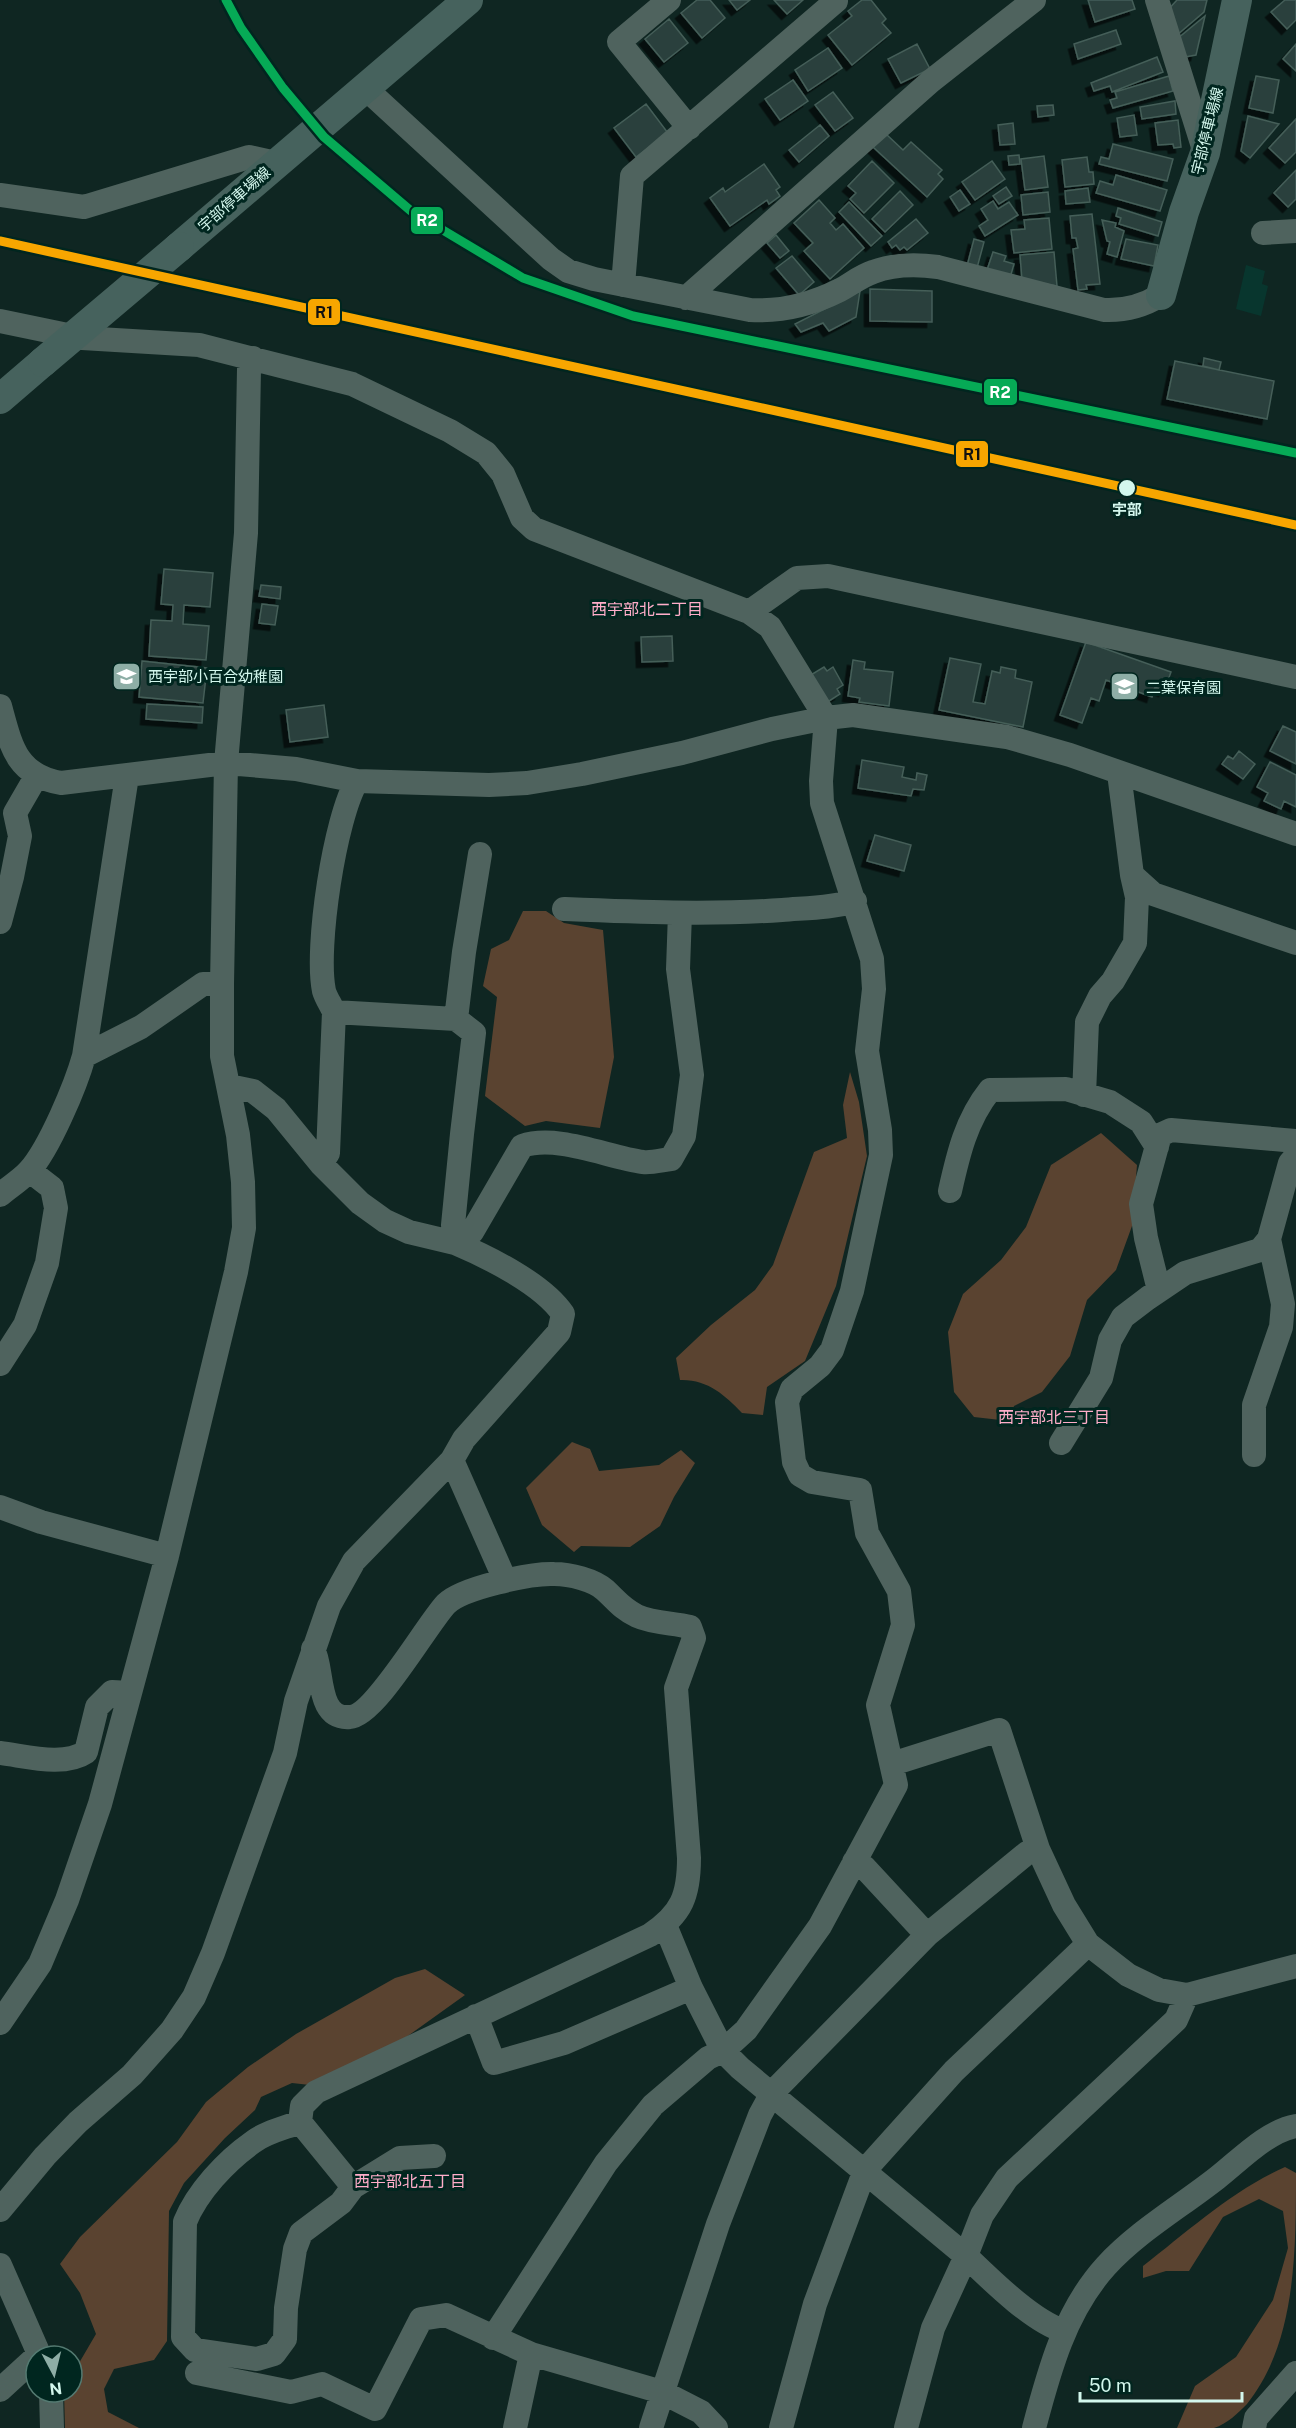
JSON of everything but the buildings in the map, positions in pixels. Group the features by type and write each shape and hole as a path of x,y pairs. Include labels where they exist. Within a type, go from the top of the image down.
{"main road":[{"name":"宇部停車場線","path":"0,399 468,0"},
{"name":"宇部停車場線","path":"1161,295 1184,212 1205,153 1237,0"}],"street":[{"path":"669,0 619,42 688,128"},
{"path":"623,285 632,176 836,2 835,0"},
{"path":"686,298 931,81 1034,0"},
{"path":"1157,0 1205,153"},
{"path":"365,88 552,259 568,271 594,279 686,298 769,311 789,308 838,291 870,272 893,266 917,264 938,267 1104,310 1117,310 1148,303 1161,295"},
{"path":"0,195 84,207 249,157 285,157"},
{"path":"1263,233 1296,231"},
{"path":"0,321 82,338 199,345 253,358 352,384 450,431 486,453 503,474 522,518 534,529 749,612 770,627 826,718 821,781 822,802 872,959 874,989 867,1051 880,1130 881,1155 852,1291 832,1350 820,1366 792,1389 788,1402 794,1462 800,1475 812,1482 860,1490 867,1533 899,1591 903,1625 878,1705 896,1785 820,1926 746,2030 723,2051 708,2058 653,2104 606,2163 493,2338"},
{"path":"0,2023 40,1964 67,1900 100,1804 167,1556 236,1272 244,1228 242,1170 222,1056 222,984 226,763 246,533 249,369 253,358"},
{"path":"749,612 797,578 828,576 1296,677"},
{"path":"0,706 17,759 37,775 61,783 226,763 296,769 357,781 489,785 527,783 682,753 826,718 853,715 1007,737 1070,755 1296,834"},
{"path":"1084,1095 1087,1022 1100,996 1113,981 1135,943 1137,897 1119,772"},
{"path":"0,922 20,836 8,819 37,775"},
{"path":"0,1195 30,1171 50,1137 78,1076 84,1056 127,776"},
{"path":"321,1164 328,1153 334,1012 324,991 322,944 330,871 350,793 357,781"},
{"path":"456,1019 480,854"},
{"path":"1132,874 1153,894 1296,943"},
{"path":"564,909 680,913 840,906 855,901"},
{"path":"455,1243 471,1232 522,1146 532,1143 556,1145 645,1162 671,1160 684,1136 692,1075 678,969 680,913"},
{"path":"84,1056 141,1027 203,984 222,984"},
{"path":"334,1012 456,1019 474,1033 459,1156 453,1225 455,1243"},
{"path":"0,2210 78,2122 139,2068 172,2030 194,1997 213,1953 285,1752 296,1701 329,1606 354,1561 452,1460 464,1439 559,1332 563,1314 554,1300 489,1257 455,1243 410,1232 385,1221 360,1203 321,1164 276,1109 253,1091 229,1086"},
{"path":"950,1191 960,1147 969,1122 990,1090 1066,1089 1110,1102 1141,1122 1157,1147"},
{"path":"1159,1290 1146,1238 1141,1204 1160,1135 1171,1130 1296,1141"},
{"path":"1061,1443 1101,1378 1110,1340 1123,1317 1185,1273 1260,1250 1269,1239 1290,1163 1296,1156"},
{"path":"0,1364 24,1324 36,1294 47,1263 56,1208 52,1188 30,1171"},
{"path":"1254,1455 1254,1405 1281,1327 1283,1304 1269,1239"},
{"path":"452,1460 505,1580"},
{"path":"0,1507 42,1522 167,1556"},
{"path":"313,1649 318,1657 321,1692 340,1717 353,1717 365,1710 393,1677 447,1602 505,1580 556,1573 586,1580 604,1589 619,1606 639,1617 690,1627 694,1638 676,1688 689,1879 683,1903 665,1925 650,1935 316,2092 302,2106 300,2122 353,2187"},
{"path":"0,1753 52,1759 77,1758 86,1752 97,1707 112,1692 130,1693"},
{"path":"892,1764 999,1730 1038,1849 1064,1905 1088,1944 1128,1975 1159,1990 1187,1995 1296,1966"},
{"path":"651,2428 695,2301 718,2224 760,2115 772,2093 927,1935 1027,1853 1038,1849"},
{"path":"854,1862 864,1867 927,1935"},
{"path":"665,1925 691,1988 723,2051 740,2068 966,2256 998,2286 1053,2327 1064,2331"},
{"path":"781,2428 815,2304 865,2170 954,2071 1088,1944"},
{"path":"476,2016 494,2063 564,2043 691,1988"},
{"path":"906,2428 933,2328 982,2215 1007,2178 1176,2020 1187,1995"},
{"path":"300,2122 254,2140 226,2164 191,2206 185,2222 183,2337 195,2350 257,2359 274,2354 285,2339 286,2308 295,2249 301,2232 341,2203 353,2187 400,2158 434,2156"},
{"path":"1034,2428 1048,2376 1064,2331 1085,2292 1105,2267 1127,2246 1261,2142 1296,2126"},
{"path":"0,2265 33,2344"},
{"path":"197,2373 291,2392 322,2384 375,2409 422,2319 446,2315 531,2354 662,2392 701,2412 716,2428"},
{"path":"516,2428 531,2354"},
{"path":"0,2390 24,2369"},
{"path":"1254,2428 1256,2418 1296,2373"},
{"path":"51,2404 52,2428"}],"shaded area":[{"path":"1246,265 1265,271 1262,284 1268,286 1261,316 1236,309"},
{"path":"523,911 546,911 564,923 603,930 614,1057 600,1128 546,1121 525,1126 485,1096 497,997 483,986 491,949 509,940"},
{"path":"850,1072 859,1102 867,1156 836,1286 805,1361 767,1387 763,1415 742,1413 715,1389 699,1382 680,1380 676,1358 711,1325 755,1290 773,1265 814,1152 847,1138 843,1105"},
{"path":"1101,1133 1137,1165 1132,1226 1116,1270 1087,1300 1070,1356 1042,1392 1014,1406 1009,1421 974,1417 954,1392 948,1332 963,1294 1001,1260 1026,1227 1051,1165"},
{"path":"572,1442 590,1449 599,1471 659,1465 681,1450 695,1463 674,1497 660,1526 630,1547 581,1546 574,1552 542,1525 526,1488"},
{"path":"425,1969 465,1995 405,2038 310,2085 292,2083 261,2097 255,2110 225,2138 184,2183 169,2211 167,2341 154,2360 114,2369 104,2389 108,2412 139,2428 65,2428 64,2404 84,2404 84,2354 96,2334 80,2293 60,2264 80,2237 177,2142 206,2102 248,2067 296,2034 395,1978"},
{"path":"1285,2167 1296,2173 1295,2234 1290,2295 1275,2353 1263,2380 1247,2404 1232,2418 1214,2428 1177,2428 1195,2386 1236,2357 1273,2300 1288,2248 1283,2211 1259,2199 1223,2217 1189,2271 1166,2271 1143,2278 1143,2266 1229,2199"}],"railway":[{"path":"1143,421 1296,453"}],"transit line":[{"name":"R2","path":"226,0 241,28 283,88 324,137 411,211 523,278 633,316 1296,453"},
{"name":"R1","path":"0,241 1296,525"}],"place":[{"name":"宇部","path":"1127,488"},
{"name":"西宇部小百合幼稚園","path":"127,676"},
{"name":"二葉保育園","path":"1125,687"}],"district":[{"name":"西宇部北二丁目","path":"647,609"},
{"name":"西宇部北三丁目","path":"1054,1417"},
{"name":"西宇部北五丁目","path":"410,2181"}]}
